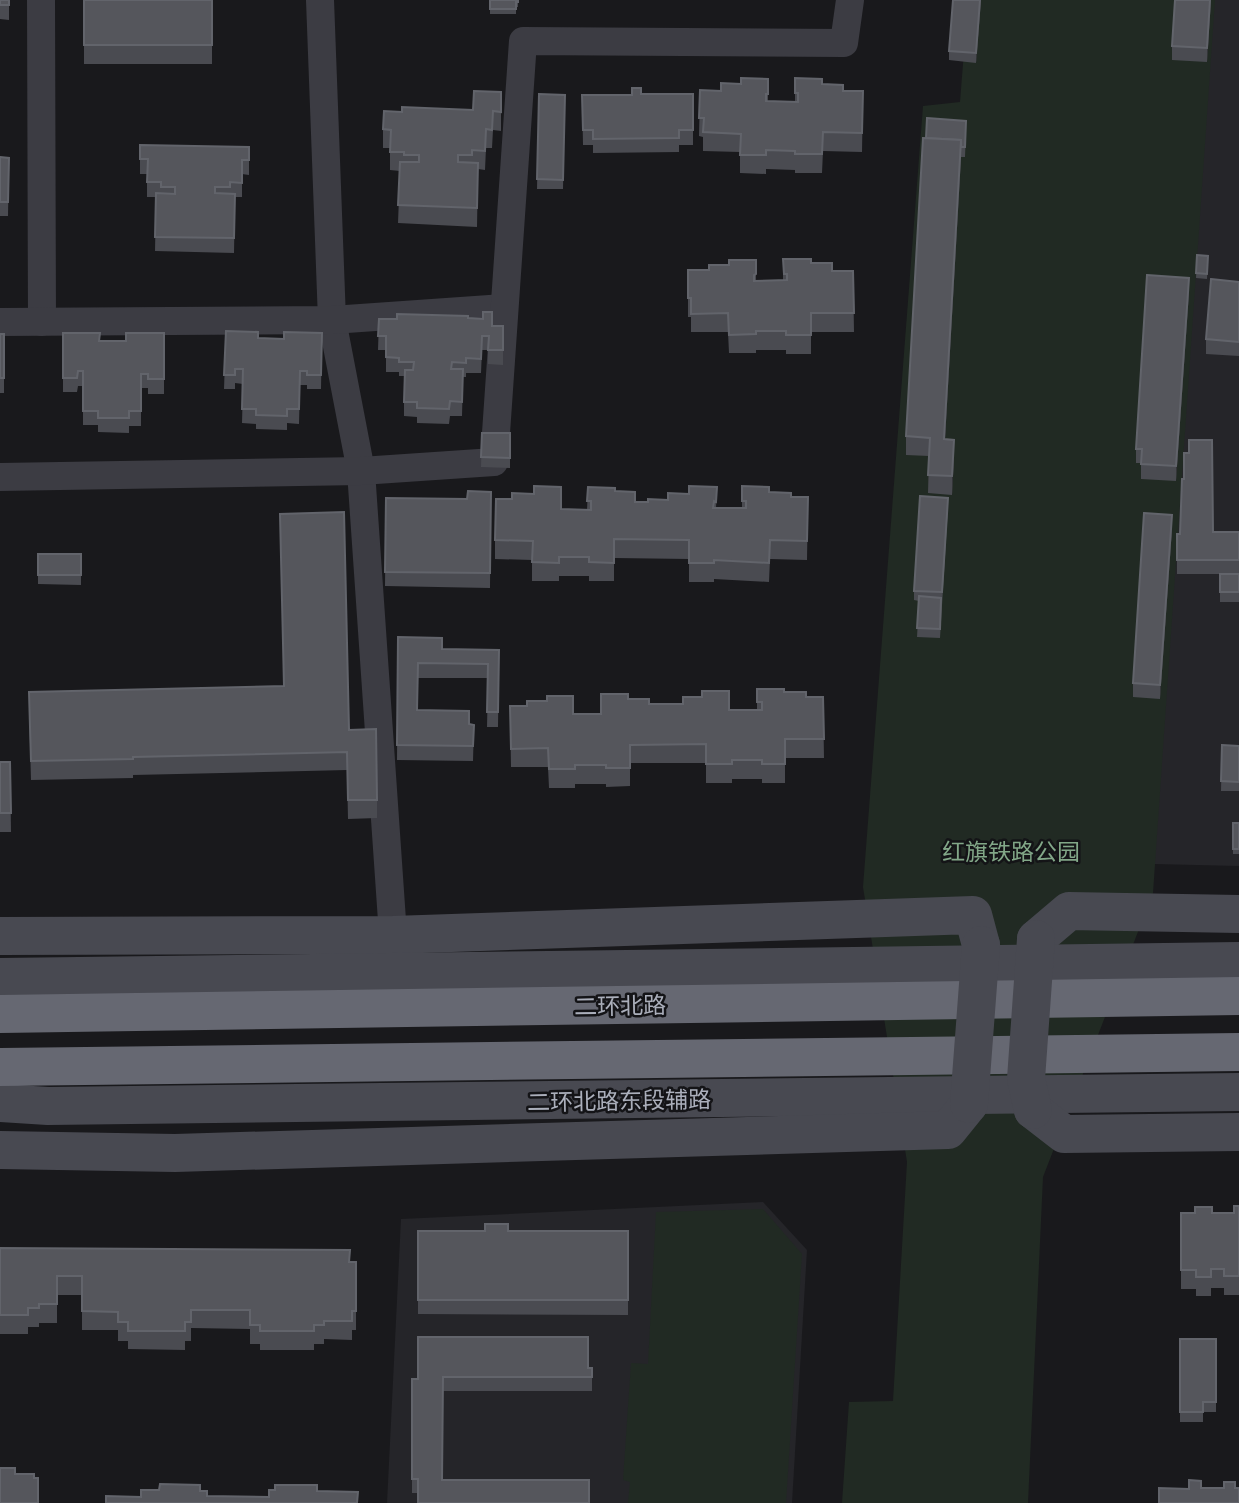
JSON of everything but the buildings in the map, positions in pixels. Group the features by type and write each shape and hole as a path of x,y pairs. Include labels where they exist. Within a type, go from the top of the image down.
{"highway":[{"name":"二环北路","path":"0,1014 1239,996"},
{"path":"0,999 66,1013"},
{"path":"0,1067 1239,1052"}],"street":[{"path":"41,0 43,322"},
{"path":"320,0 332,320 361,471 393,935"},
{"path":"0,477 361,471 494,462 523,41 844,43 850,0"},
{"path":"0,322 332,320 504,308"},
{"path":"1239,914 1069,911 1036,939 1026,1079 1033,1110 1064,1134 1239,1132"},
{"path":"0,936 393,935 973,915 981,945 969,1104 948,1130 175,1153 0,1150"},
{"path":"0,977 1239,961"},
{"name":"二环北路东段辅路","path":"0,1103 48,1107 1239,1092"}],"shaded area":[{"path":"1121,0 1239,0 1239,866 1068,862"},
{"path":"763,1202 807,1250 792,1503 387,1503 401,1219"}],"green space":[{"name":"红旗铁路公园","path":"968,0 1215,0 1153,893 1043,1177 1028,1503 842,1503 849,1402 893,1401 907,1162 863,887 923,106 960,102"},
{"path":"763,1209 802,1254 786,1503 628,1503 630,1482 623,1480 631,1363 648,1364 656,1212"}]}
